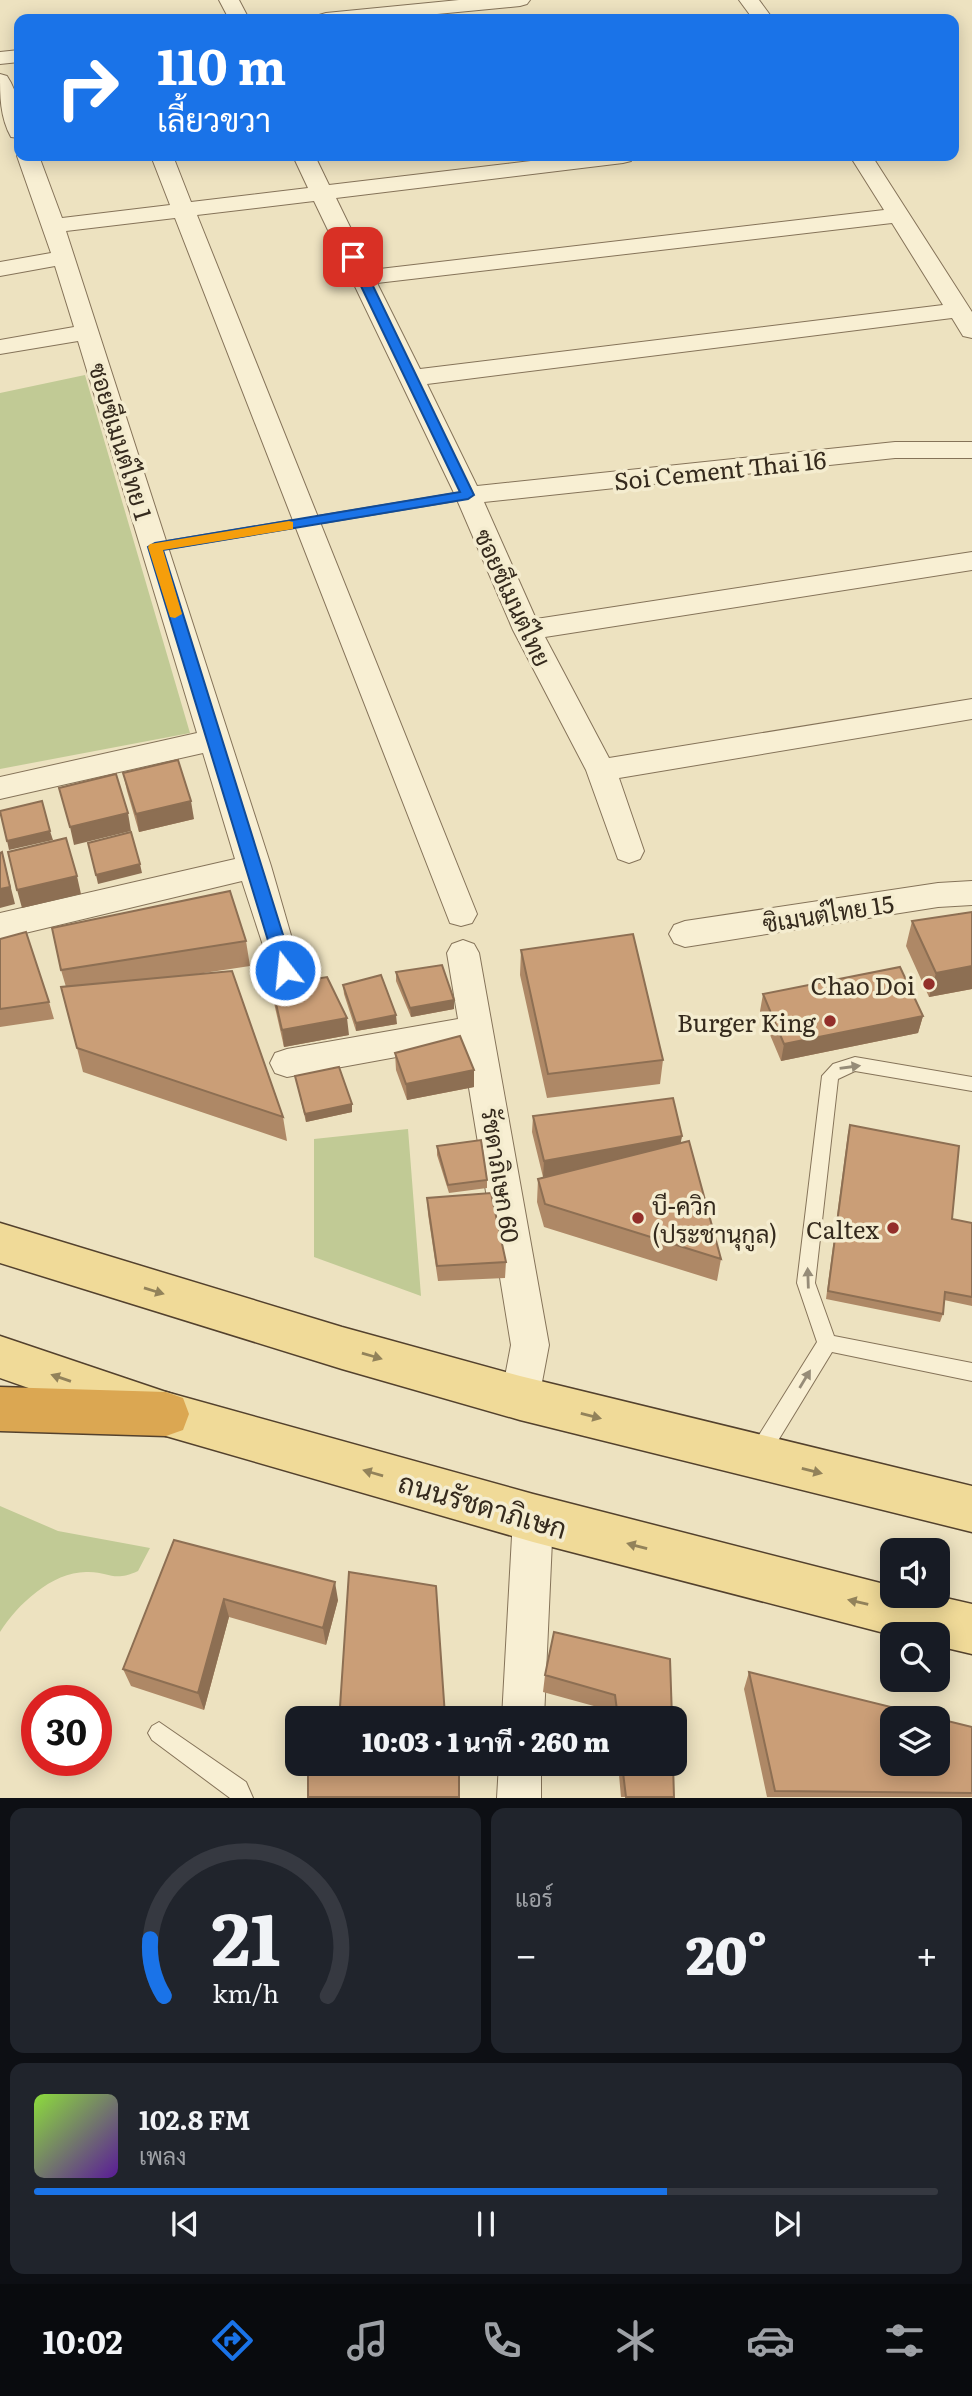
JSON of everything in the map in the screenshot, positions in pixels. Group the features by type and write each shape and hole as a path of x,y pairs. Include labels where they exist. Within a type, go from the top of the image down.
{"highway":[{"path":"0,1409 166,1414"}],"main road":[{"path":"0,1221 89,1271"},
{"path":"0,1243 520,1398 972,1509"},
{"name":"ถนนรัชดาภิเษก","path":"0,1357 166,1414 533,1518 821,1594 972,1629"}],"street":[{"path":"377,14 520,0"},
{"path":"0,80 14,118"},
{"name":"ซอยซีเมนต์ไทย 1","path":"30,161 88,332 285,970"},
{"path":"164,161 461,915"},
{"name":"ซอยซีเมนต์ไทย","path":"306,161 468,495 527,630 601,770 629,850"},
{"path":"54,226 582,161"},
{"path":"864,161 972,331"},
{"path":"363,278 899,215"},
{"path":"0,269 64,257"},
{"path":"411,378 958,310"},
{"path":"0,347 88,332"},
{"name":"Soi Cement Thai 16","path":"468,495 895,450 972,450"},
{"path":"527,630 972,561"},
{"path":"601,770 972,709"},
{"path":"0,788 213,740"},
{"path":"0,926 255,866"},
{"name":"ซิเมนต์ไทย 15","path":"685,934 938,895 972,893"},
{"name":"รัชดาภิเษก 60","path":"463,953 530,1345 520,1398"},
{"path":"287,1063 478,1029"},
{"path":"524,1706 533,1518"},
{"path":"519,1797 520,1776"}],"lane":[{"path":"155,547 468,495"},
{"path":"827,1343 806,1283 830,1076 839,1069 855,1064 972,1084"},
{"path":"827,1343 972,1372"},
{"path":"757,1457 827,1343"},
{"path":"159,1733 238,1790 242,1797"}],"green space":[{"path":"85,375 190,733 0,769 0,393"},
{"path":"408,1129 421,1296 314,1257 314,1139"},
{"path":"0,1506 58,1531 150,1548 138,1571 122,1576 94,1572 73,1573 48,1584 16,1611 0,1632"}],"building":[{"path":"178,760 191,801 136,814 123,773"},
{"path":"116,774 128,813 70,827 59,788"},
{"path":"42,801 50,831 7,841 0,811"},
{"path":"131,832 140,864 96,875 88,843"},
{"path":"66,838 77,876 17,890 8,852"},
{"path":"2,852 10,887 0,889 0,853"},
{"path":"230,891 246,941 61,970 52,928"},
{"path":"972,912 972,966 936,973 912,921"},
{"path":"26,932 49,1002 0,1009 0,939"},
{"path":"633,934 663,1060 548,1074 521,950"},
{"path":"442,965 454,1000 410,1008 396,972"},
{"path":"900,967 923,1016 784,1044 763,994"},
{"path":"232,971 283,1117 77,1048 61,987"},
{"path":"381,975 396,1015 356,1023 343,985"},
{"path":"327,977 347,1018 282,1030 272,986"},
{"path":"460,1036 474,1070 406,1084 395,1053"},
{"path":"339,1067 352,1104 305,1114 295,1076"},
{"path":"673,1098 682,1136 544,1161 533,1116"},
{"path":"850,1125 959,1146 952,1219 972,1223 972,1297 945,1292 943,1314 828,1291"},
{"path":"481,1140 487,1180 448,1185 437,1146"},
{"path":"689,1141 721,1259 545,1204 538,1179"},
{"path":"491,1193 506,1262 437,1266 427,1198"},
{"path":"174,1540 335,1582 323,1628 224,1599 198,1693 123,1669"},
{"path":"349,1572 436,1586 444,1706 340,1706"},
{"path":"554,1632 670,1659 672,1706 616,1706 615,1695 545,1675"},
{"path":"749,1672 887,1706 880,1706 880,1776 950,1776 950,1722 972,1727 972,1793 775,1791"},
{"path":"308,1776 459,1776 459,1797 308,1797"},
{"path":"623,1776 673,1776 674,1797 626,1797"}],"slow traffic":[{"path":"175,614 155,547 289,525"}],"place":[{"name":"Chao Doi","path":"929,984"},
{"name":"Burger King","path":"830,1021"},
{"name":"บี-ควิก (ประชานุกูล)","path":"638,1218"},
{"name":"Caltex","path":"893,1228"}],"route":[{"path":"285,970 155,547 468,495 353,257"}]}
